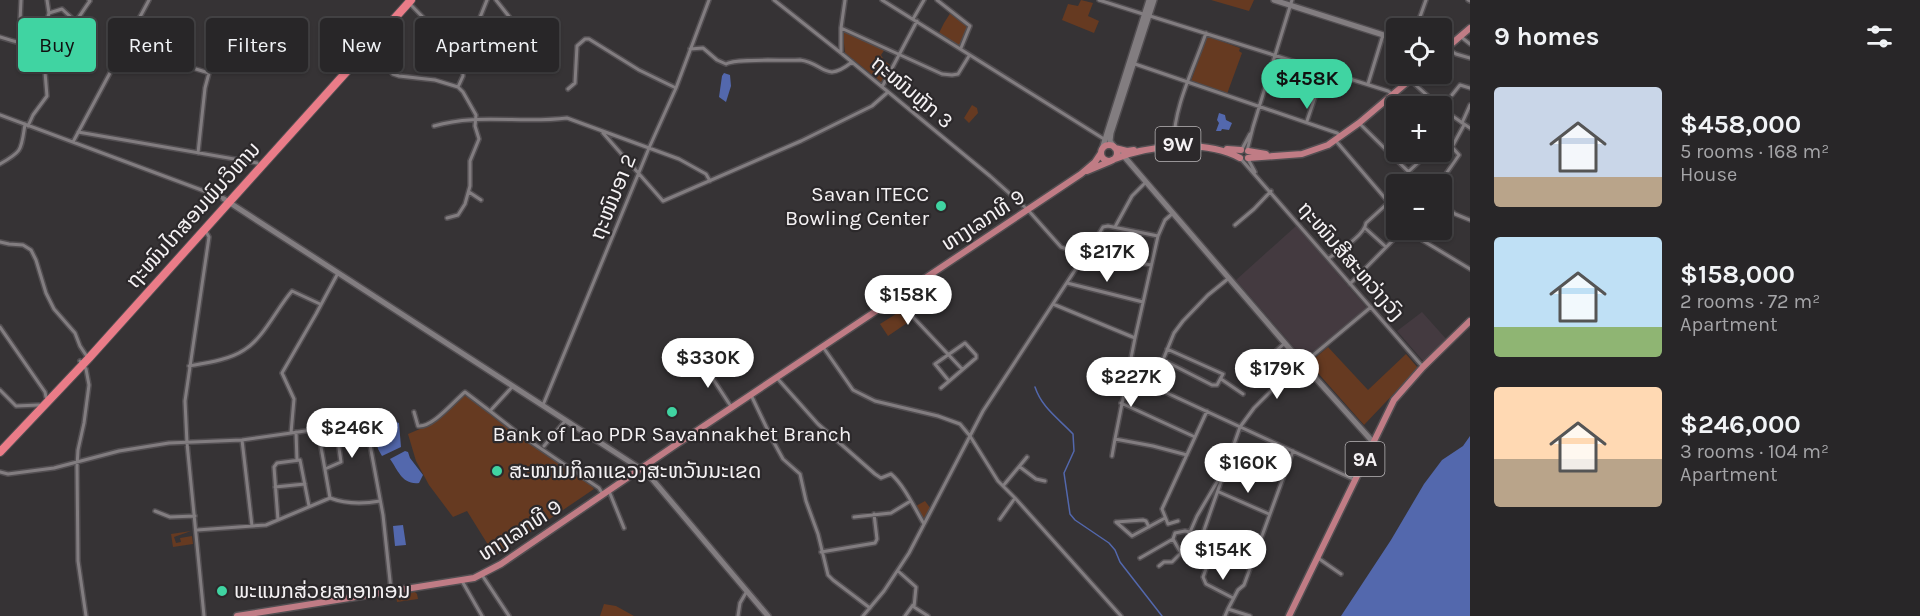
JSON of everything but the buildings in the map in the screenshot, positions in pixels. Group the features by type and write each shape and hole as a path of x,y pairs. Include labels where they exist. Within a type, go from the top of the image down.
{"highway":[{"name":"ຖະໜົນໄກສອນພົມວິຫານ","path":"393,18 408,1"},
{"name":"ຖະໜົນໄກສອນພົມວິຫານ","path":"0,452 205,228 257,164 408,1"},
{"name":"ຖະໜົນໄກສອນພົມວິຫານ","path":"0,446 81,363 345,72"}],"main road":[{"path":"1452,43 1470,28"},
{"name":"ທາງເລກທີ 9","path":"237,616 474,578 501,564 1082,174 1095,162 1107,145 1131,151 1174,144 1195,144 1259,157 1309,153 1339,139 1405,84"},
{"path":"1101,151 1104,159 1111,161 1117,155 1115,147"},
{"name":"ທາງເລກທີ 9","path":"1082,174 1124,156 1150,148 1195,147 1228,153 1282,156"},
{"name":"9A","path":"1289,616 1394,400 1423,367 1470,321"}],"street":[{"path":"20,18 21,0"},
{"path":"47,0 48,18"},
{"path":"77,18 90,0"},
{"path":"139,18 149,0"},
{"path":"480,18 486,0"},
{"path":"496,0 510,18"},
{"name":"ຖະໜົນອາ 2","path":"543,405 676,88 709,0"},
{"name":"ຖະໜົນຫຼັກ 3","path":"774,0 852,62 1028,210 1061,247 1085,254 1151,265"},
{"path":"841,53 844,0"},
{"path":"882,0 1115,147 1373,442"},
{"path":"882,87 924,0"},
{"path":"937,0 970,26 960,49"},
{"path":"1099,0 1275,54 1392,94"},
{"path":"1115,147 1111,133 1133,63 1149,0"},
{"path":"1101,151 1146,15 1154,0"},
{"path":"1274,0 1291,3 1386,36"},
{"path":"1420,18 1426,0"},
{"path":"408,1 452,47 462,61 463,76 458,87"},
{"path":"1245,154 1291,3"},
{"path":"49,13 62,9 72,18"},
{"path":"841,28 942,74 958,74 970,55"},
{"path":"1174,144 1180,103 1206,33"},
{"path":"1368,84 1383,35"},
{"path":"1460,36 1470,44"},
{"path":"0,37 18,43"},
{"path":"568,89 575,83 577,45 585,39 589,39 639,70 676,88"},
{"path":"689,49 704,48 717,60 726,64 730,61 800,60 833,72 841,70 852,62"},
{"path":"1452,53 1470,58"},
{"path":"1133,63 1337,133 1339,139 1386,198"},
{"path":"194,68 209,73 198,153"},
{"path":"1307,121 1324,70"},
{"path":"0,164 17,154 26,125 47,96 44,72"},
{"path":"73,142 110,72"},
{"path":"391,72 399,76 435,80 458,87 476,115 475,126 478,140 470,161 469,192 459,215 447,218"},
{"path":"1414,84 1425,96"},
{"path":"1452,95 1460,85 1470,88"},
{"path":"603,133 663,201 801,141 872,106 888,92"},
{"path":"1446,174 1459,154 1452,147 1470,105"},
{"path":"0,115 209,192 226,201 566,420 647,473 768,616"},
{"path":"1452,117 1470,128"},
{"path":"434,126 451,121 476,119 550,120 567,118 679,159 706,174 710,181"},
{"path":"1359,123 1408,172 1419,162"},
{"path":"78,132 257,164"},
{"path":"1135,168 1134,157 1138,152"},
{"name":"ຖະໜົນສີສະຫວ່າງວົງ","path":"1245,154 1254,172 1423,367"},
{"path":"1254,172 1255,162 1259,157"},
{"path":"1115,227 1132,196 1146,182"},
{"path":"1235,225 1271,191"},
{"path":"469,192 481,200"},
{"path":"1329,258 1358,236 1366,224 1386,205"},
{"path":"1452,212 1470,220"},
{"path":"1112,456 1121,403 1158,236 1166,220 1173,213"},
{"path":"863,616 898,571 983,411 1103,227 1115,227 1158,236"},
{"path":"204,616 185,401 208,237 205,228"},
{"path":"1365,228 1386,247"},
{"path":"1350,284 1393,240"},
{"path":"1422,240 1470,269"},
{"path":"0,242 23,245 31,250 54,309 75,333 86,355"},
{"path":"291,433 293,394 282,373 338,273"},
{"path":"1151,385 1174,333 1208,295 1229,278"},
{"path":"1067,283 1143,302"},
{"path":"189,366 227,357 246,349 292,291 320,304"},
{"path":"896,299 962,369"},
{"path":"1053,304 1135,338"},
{"path":"1223,547 1202,536 1240,427 1254,408 1302,363 1371,307"},
{"path":"0,327 45,392 46,397"},
{"path":"941,388 976,358 965,343 935,364 949,381"},
{"path":"1258,368 1285,343"},
{"path":"823,347 858,394 875,401 960,424 1002,486 1121,616"},
{"path":"1163,360 1212,385 1216,385 1221,379 1222,373 1167,349"},
{"path":"700,359 732,408"},
{"path":"81,363 88,375 89,395 77,463 78,561 86,616"},
{"path":"1283,370 1288,376"},
{"path":"1127,375 1355,480"},
{"path":"777,378 818,424 875,474 881,478 891,474 896,478 924,524"},
{"path":"1221,379 1243,394"},
{"path":"490,411 513,386"},
{"path":"0,390 16,406 39,405"},
{"path":"414,412 418,426 422,426 433,421 465,392 518,433 606,493 624,528"},
{"path":"751,395 772,440 782,456 800,474 830,578 870,608"},
{"path":"1121,403 1195,437"},
{"path":"1178,520 1168,525 1162,509 1207,411"},
{"path":"0,472 20,473 77,463 120,451 170,443 242,440 383,420"},
{"path":"544,446 566,420"},
{"path":"366,423 380,501 391,591"},
{"path":"324,470 341,462 336,427"},
{"path":"318,430 330,498"},
{"path":"296,432 297,460"},
{"path":"1115,439 1186,455"},
{"path":"242,440 252,526"},
{"path":"1225,616 1233,598 1244,585 1293,451"},
{"path":"1002,486 1027,457"},
{"path":"278,520 274,467 277,463 300,460 309,506"},
{"path":"1020,467 1036,479 1045,481"},
{"path":"1159,566 1164,562 1172,562 1181,553 1217,482 1222,480"},
{"path":"276,487 305,484"},
{"path":"1219,492 1269,514"},
{"path":"197,530 266,525 330,498 366,504 380,501"},
{"path":"1000,519 1015,498"},
{"path":"854,517 891,513 909,502"},
{"path":"156,511 170,518 195,516"},
{"path":"821,552 875,543 877,539 874,514"},
{"path":"1149,527 1143,520 1116,522 1132,536 1149,527 1165,518"},
{"path":"1140,558 1173,539 1175,533 1190,532"},
{"path":"1173,539 1181,553"},
{"path":"1317,558 1341,574"},
{"path":"1207,566 1203,577 1206,584 1233,598"},
{"path":"898,571 916,587 913,605 905,616"},
{"path":"481,574 509,616"},
{"path":"461,580 483,616"},
{"path":"738,616 740,603 747,591"},
{"path":"913,605 928,616"},
{"path":"1228,609 1250,616"}],"shaded area":[{"path":"1081,0 1093,3 1088,16 1099,21 1094,33 1062,20 1068,4 1078,6"},
{"path":"1211,0 1254,0 1249,11"},
{"path":"951,12 968,24 969,28 960,46 939,33"},
{"path":"845,32 885,49 881,55 891,66 881,82 845,53 843,34"},
{"path":"1207,36 1240,48 1239,51 1242,53 1227,94 1191,81"},
{"path":"972,105 977,108 978,113 969,123 964,118"},
{"path":"1296,226 1367,308 1304,359 1236,280"},
{"path":"899,312 907,323 888,336 880,324"},
{"path":"1422,312 1447,340 1424,362 1397,331"},
{"path":"1328,347 1368,390 1406,354 1418,368 1364,425 1309,363"},
{"name":"ສະໜາມກິລາແຂວງສະຫວັນນະເຂດ","path":"464,396 518,436 588,481 594,489 495,556 467,511 453,517 429,485 416,461 408,434 434,423"},
{"path":"925,501 931,509 925,521 916,506"},
{"path":"191,531 174,537 176,543 181,542 180,538 192,536 193,544 173,547 171,534"},
{"path":"415,592 418,599 397,602 396,595"},
{"path":"604,604 616,606 634,616 600,616"}],"water":[{"path":"724,73 730,75 731,86 726,102 719,97"},
{"path":"1219,113 1225,115 1226,120 1232,123 1229,130 1216,131"},
{"path":"399,423 401,447 382,456 378,449 373,426"},
{"path":"1470,436 1470,616 1341,616 1391,540 1424,484 1442,460 1463,446"},
{"path":"405,451 423,475 419,483 408,482 404,479 390,459"},
{"path":"403,525 406,545 395,546 393,526"}],"waterway":[{"path":"1035,387 1046,407 1073,434 1074,451 1064,473 1070,514 1075,520 1109,543 1120,562 1162,616"}],"place":[{"name":"Savan ITECC Bowling Center","path":"941,206"},
{"name":"Bank of Lao PDR Savannakhet Branch","path":"672,412"},
{"name":"ສະໜາມກິລາແຂວງສະຫວັນນະເຂດ","path":"497,471"},
{"name":"ພະແນກສ່ວຍສາອາກອນ","path":"222,591"}]}
